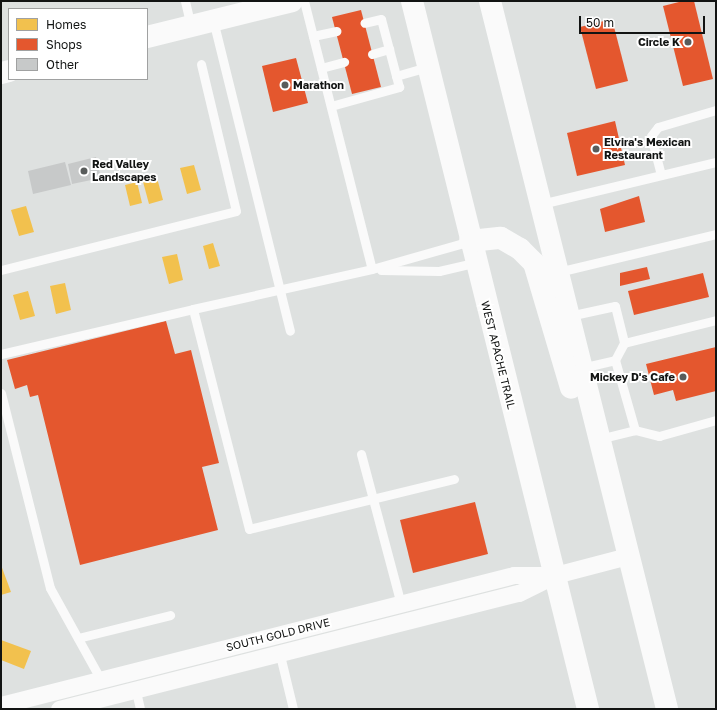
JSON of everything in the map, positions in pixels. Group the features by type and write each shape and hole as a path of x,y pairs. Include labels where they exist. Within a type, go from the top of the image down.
{"main road":[{"path":"148,37 292,1"},
{"name":"WEST APACHE TRAIL","path":"412,1 475,262 588,709"},
{"path":"490,1 667,709"},
{"path":"470,241 501,238 520,249 534,263 576,405 599,439"}],"street":[{"name":"SOUTH GOLD DRIVE","path":"59,709 519,593 555,575 628,556"},
{"name":"SOUTH GOLD DRIVE","path":"1,705 514,575 555,575"},
{"path":"401,604 405,622"},
{"path":"101,680 106,698"}],"lane":[{"path":"185,1 191,26"},
{"path":"304,1 372,269"},
{"path":"331,106 399,87 381,19 364,23"},
{"path":"213,20 290,331"},
{"path":"313,36 336,31"},
{"path":"372,54 389,49"},
{"path":"321,68 344,62"},
{"path":"1,270 236,211 201,64"},
{"path":"396,76 428,66"},
{"path":"661,175 651,136 658,127 716,110"},
{"path":"541,204 716,162"},
{"path":"558,272 716,234"},
{"path":"1,354 372,269 470,241"},
{"path":"372,269 440,272 475,262"},
{"path":"569,316 615,306 624,343 615,360 635,430"},
{"path":"193,309 250,529 454,479"},
{"path":"624,343 716,320"},
{"path":"581,368 615,360"},
{"path":"1,393 50,588 101,680"},
{"path":"599,439 635,430 659,436 716,420"},
{"path":"361,454 401,604"},
{"path":"78,638 170,615"},
{"path":"275,636 293,709"},
{"path":"131,672 140,709"}],"building: Homes":[{"path":"194,165 201,190 187,194 180,168"},
{"path":"156,174 163,200 149,204 142,178"},
{"path":"137,182 142,203 130,206 125,185"},
{"path":"26,206 34,232 19,236 11,210"},
{"path":"213,243 220,266 209,269 203,246"},
{"path":"177,254 183,280 169,284 162,257"},
{"path":"65,283 71,310 56,314 50,286"},
{"path":"28,291 35,316 20,320 13,295"},
{"path":"1,565 11,592 1,595"},
{"path":"1,640 31,651 24,669 1,660"}],"building: Shops":[{"name":"Circle K","path":"683,1 694,1 713,79 683,86 663,6"},
{"name":"Marathon","path":"361,10 381,87 352,94 332,17"},
{"name":"Circle K","path":"612,19 628,81 596,89 580,27"},
{"name":"Marathon","path":"296,58 308,103 273,112 262,66"},
{"name":"Elvira's Mexican Restaurant","path":"615,121 625,165 577,176 567,133"},
{"path":"639,196 645,222 605,232 600,209"},
{"path":"647,267 650,279 620,286 620,273"},
{"path":"703,273 709,297 634,315 628,291"},
{"path":"166,321 175,354 191,350 219,463 202,467 218,530 80,565 38,395 30,397 27,385 15,389 7,360"},
{"name":"Mickey D's Cafe","path":"716,347 716,391 676,401 673,390 654,395 646,364"},
{"path":"475,502 488,554 413,573 400,520"}],"building: Other":[{"name":"Red Valley Landscapes","path":"96,157 101,178 72,184 68,164"},
{"path":"65,162 71,185 33,194 28,171"}],"place":[{"name":"Circle K","path":"688,42"},
{"name":"Marathon","path":"285,85"},
{"name":"Elvira's Mexican Restaurant","path":"596,149"},
{"name":"Red Valley Landscapes","path":"84,171"},
{"name":"Mickey D's Cafe","path":"683,377"}]}
